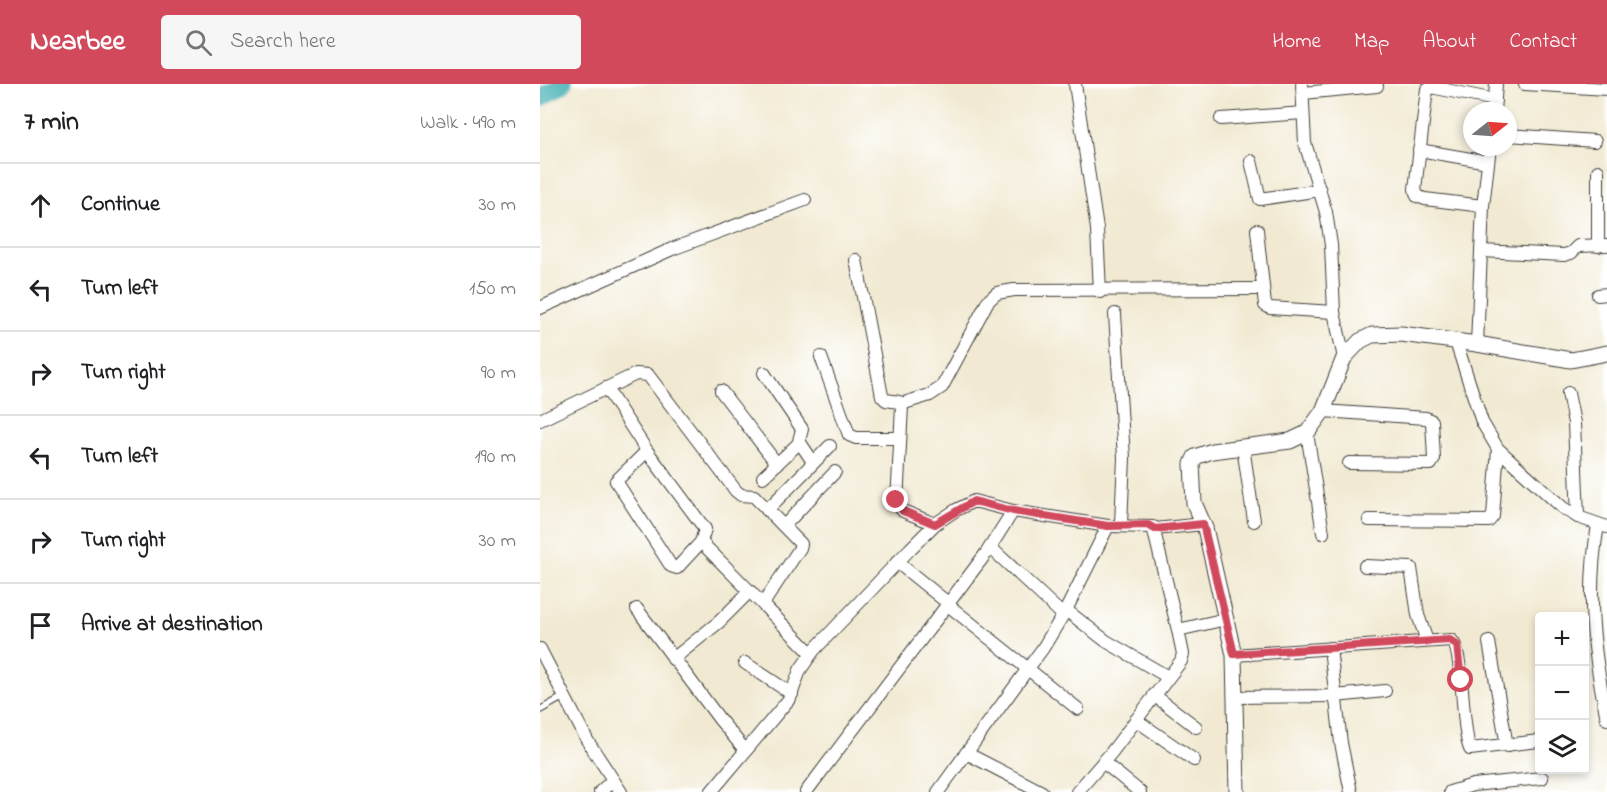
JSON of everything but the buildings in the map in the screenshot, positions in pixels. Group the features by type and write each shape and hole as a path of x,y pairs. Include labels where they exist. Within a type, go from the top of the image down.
{"street":[{"path":"1075,84 1097,229 1100,292"},
{"path":"1495,102 1496,84"},
{"path":"1525,84 1607,89"},
{"path":"1344,358 1334,312 1331,245 1320,190 1308,159 1303,88 1377,86"},
{"path":"1483,102 1428,88 1415,189 1417,196 1483,206"},
{"path":"1221,119 1303,113"},
{"path":"1517,136 1595,141"},
{"path":"1419,150 1488,162"},
{"path":"1477,344 1483,206 1489,156"},
{"path":"1251,161 1260,199 1320,190"},
{"path":"1481,252 1564,255 1570,254 1578,246 1602,245 1598,171"},
{"path":"540,309 672,249 806,200"},
{"path":"1257,230 1264,302 1270,308 1334,312"},
{"path":"856,260 881,392 886,400 901,404 930,395 942,387 988,301 998,293 1262,289"},
{"path":"938,792 1027,670 1064,612 1114,525 1124,458 1115,314"},
{"path":"1237,792 1234,654 1203,524 1192,488 1193,460 1198,455 1212,451 1290,441 1307,433 1323,411 1344,358 1360,341 1372,335 1401,334 1570,360 1607,353"},
{"path":"1456,342 1482,422 1498,449 1550,498 1578,517 1602,526 1593,564 1593,628 1596,667 1607,719"},
{"path":"821,357 849,435 856,438 900,438"},
{"path":"763,477 800,442 803,431 764,373"},
{"path":"540,420 636,374 648,375 736,491 741,495 752,495 784,526 801,547 763,604"},
{"path":"606,388 647,451 706,532 701,542 678,567 673,567 616,481 647,451"},
{"path":"721,392 777,464"},
{"path":"1568,393 1574,423 1578,517"},
{"path":"901,404 898,506 903,511 935,524"},
{"path":"1323,411 1426,418 1432,421 1434,459 1431,464 1349,463"},
{"path":"1307,433 1323,533"},
{"path":"800,442 813,462"},
{"path":"767,510 830,446"},
{"path":"1243,447 1254,521"},
{"path":"1369,520 1489,521 1493,516 1498,449"},
{"path":"784,526 835,472"},
{"path":"716,791 745,750 792,694 800,670 811,653 935,524 974,501 1013,511 1114,525 1148,525 1155,529 1203,524"},
{"path":"806,792 991,548 1013,511"},
{"path":"1077,792 1183,658 1155,529"},
{"path":"701,542 811,653"},
{"path":"991,548 1064,612 1106,641 1168,677"},
{"path":"897,561 1077,709"},
{"path":"1365,566 1412,568 1418,615 1427,641"},
{"path":"673,659 720,622 750,591"},
{"path":"637,609 673,659 745,750"},
{"path":"1178,630 1226,618"},
{"path":"1593,628 1607,627"},
{"path":"1234,654 1450,640 1457,645 1461,702 1470,749 1535,742"},
{"path":"1489,642 1507,746"},
{"path":"1330,648 1335,696 1351,792"},
{"path":"540,649 612,781 621,792"},
{"path":"745,663 792,694"},
{"path":"1235,697 1335,696 1385,691"},
{"path":"1154,695 1196,727"},
{"path":"1136,720 1194,760"},
{"path":"966,753 1042,792"},
{"path":"1103,762 1140,792"},
{"path":"1450,792 1542,778"},
{"path":"600,792 612,781"}],"lane":[{"path":"540,710 565,696"}],"waterway":[{"path":"540,98 563,84"}],"route":[{"path":"896,500 903,511 935,524 963,505 974,501 1013,511 1108,526 1151,525 1155,529 1203,524 1234,654 1296,652 1450,640 1457,645 1461,680"}]}
